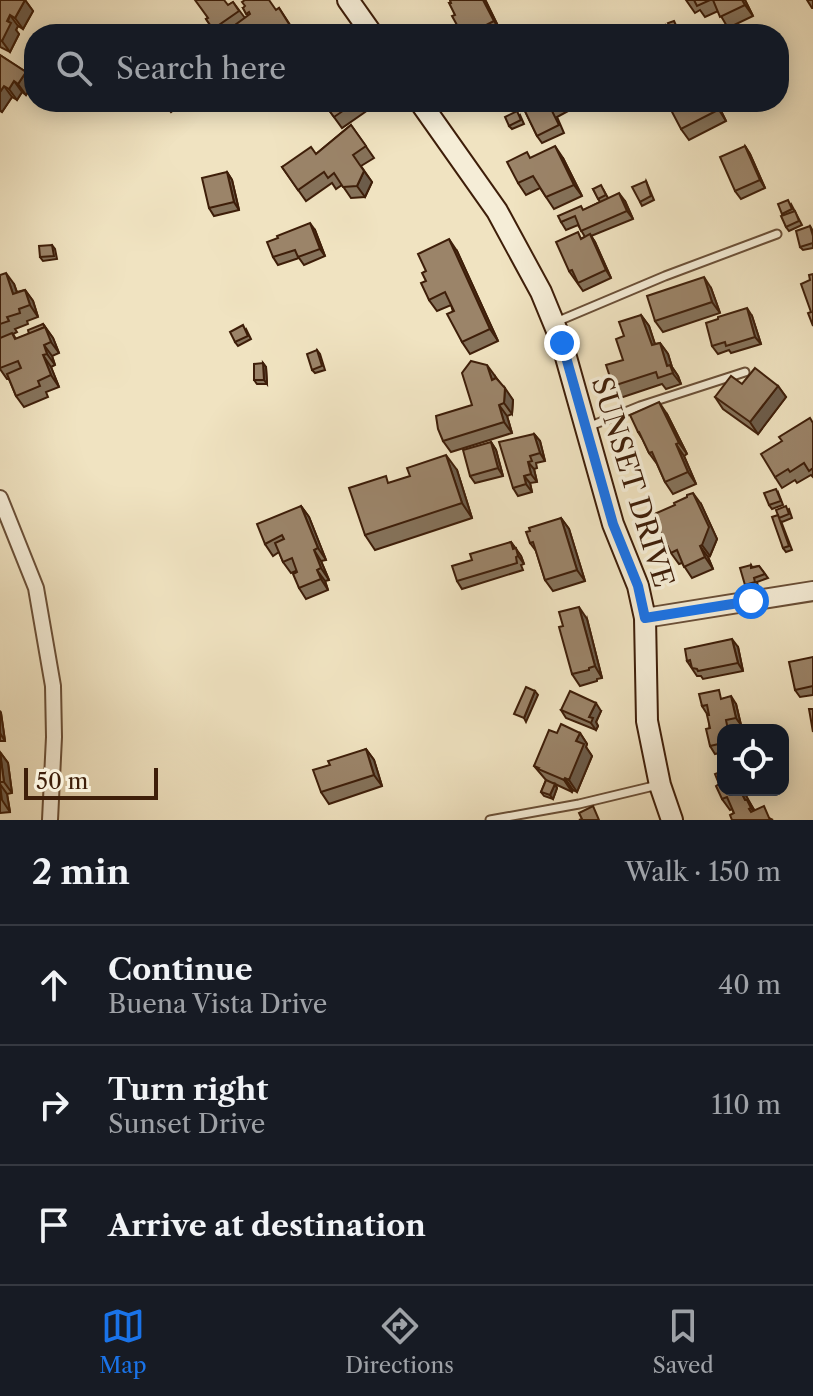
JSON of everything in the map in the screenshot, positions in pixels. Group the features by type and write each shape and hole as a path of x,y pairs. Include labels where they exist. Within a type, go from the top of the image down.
{"main road":[{"path":"348,0 365,24"},
{"name":"SUNSET DRIVE","path":"427,112 497,211 541,292 562,343 613,524 638,586 645,618 647,721 660,785 672,820"}],"street":[{"path":"0,498 36,588 53,686 50,820"},
{"path":"645,618 813,591"}],"lane":[{"path":"554,323 665,276 777,234"},
{"path":"586,428 640,406 745,372"},
{"path":"490,820 660,785"}],"building":[{"path":"0,0 25,0 15,18 10,15 7,21 11,23 2,41 0,40"},
{"path":"195,0 224,0 228,5 233,2 239,11 220,24 210,24"},
{"path":"269,0 276,10 279,8 289,24 236,24 250,14 246,14 242,2"},
{"path":"450,0 483,0 494,21 488,24 456,24"},
{"path":"694,0 710,0 697,6"},
{"path":"713,0 742,0 745,5 720,17"},
{"path":"0,55 24,71 24,75 18,84 14,81 9,89 4,86 0,92"},
{"path":"517,112 521,120 509,126 505,117"},
{"path":"525,112 552,112 559,125 537,136"},
{"path":"672,112 714,112 681,129"},
{"path":"351,125 366,146 353,155 364,171 357,186 343,187 334,173 328,178 324,172 298,190 282,167 311,147 316,154"},
{"path":"555,146 574,185 546,197 533,176 518,183 507,162 527,152 530,158"},
{"path":"745,146 760,180 735,191 720,157"},
{"path":"227,172 234,202 209,208 202,178"},
{"path":"646,181 651,196 640,202 632,187"},
{"path":"601,185 606,195 598,199 593,189"},
{"path":"619,193 627,211 581,231 575,216 561,222 558,216 581,206 583,210"},
{"path":"788,200 792,209 782,214 778,204"},
{"path":"795,211 799,221 786,227 781,216"},
{"path":"310,223 320,249 298,257 295,250 273,257 267,242"},
{"path":"810,226 813,243 800,247 796,231"},
{"path":"578,232 581,239 590,234 606,270 578,283 556,242"},
{"path":"449,239 490,329 462,342 447,314 454,311 445,292 429,300 421,283 426,281 422,273 426,271 418,254"},
{"path":"52,245 54,256 40,257 39,246"},
{"path":"6,273 13,294 25,290 30,305 19,309 20,313 7,317 9,321 0,324 0,275"},
{"path":"813,274 813,326 801,284 810,280 809,275"},
{"path":"704,277 712,302 655,321 647,296"},
{"path":"747,308 755,337 726,346 725,342 712,346 706,323"},
{"path":"641,315 652,345 660,343 667,366 670,365 673,373 658,378 656,372 613,386 606,365 623,360 616,339 624,336 619,322"},
{"path":"43,324 45,327 29,334 28,330"},
{"path":"243,325 248,336 235,342 230,332"},
{"path":"45,327 51,342 44,345 47,354 43,355 51,375 38,381 40,386 16,396 7,374 21,368 18,361 0,368 0,338 12,333 15,339"},
{"path":"317,350 322,366 312,370 307,354"},
{"path":"471,361 487,365 492,380 496,378 505,388 504,403 499,405 504,422 443,441 436,416 472,405 462,373"},
{"path":"263,363 264,380 254,380 254,364"},
{"path":"755,368 778,386 750,422 715,397 731,376 742,384"},
{"path":"659,402 679,443 676,444 688,472 665,482 630,415"},
{"path":"810,418 813,423 813,468 809,471 804,463 775,477 761,454 782,441 779,437"},
{"path":"534,434 540,453 530,456 531,474 524,476 526,484 513,488 499,442"},
{"path":"491,442 498,468 470,476 463,450"},
{"path":"446,455 462,503 365,535 349,488 386,476 388,483 410,476 407,468"},
{"path":"776,489 781,501 769,505 764,493"},
{"path":"693,493 709,527 700,546 705,557 684,567 677,550 671,553 652,515"},
{"path":"301,506 318,548 314,550 321,568 317,570 321,579 299,588 293,574 297,572 292,558 283,562 275,543 284,539 282,535 265,544 257,524"},
{"path":"786,506 789,514 779,518 776,510"},
{"path":"778,515 789,546 783,548 772,517"},
{"path":"561,518 577,570 545,580 533,542 530,543 526,532 530,531 529,528"},
{"path":"511,542 513,549 516,548 517,563 457,581 452,566 472,560 470,554"},
{"path":"751,565 751,568 759,566 765,574 745,585 740,568"},
{"path":"579,607 595,666 572,674 559,627 563,626 559,612"},
{"path":"732,639 738,663 698,671 692,668 690,660 687,661 685,649"},
{"path":"813,657 813,686 795,690 789,662"},
{"path":"526,687 535,691 524,718 514,714"},
{"path":"719,690 721,699 731,696 736,718 726,720 727,724 717,724 717,744 710,746 706,729 710,728 707,705 702,706 699,694"},
{"path":"570,691 596,703 589,717 593,718 591,723 561,710"},
{"path":"809,709 813,709 813,732"},
{"path":"561,724 580,733 576,741 584,744 569,780 534,766 549,730 557,733"},
{"path":"366,749 374,775 321,792 313,770 330,765 328,761"},
{"path":"0,753 4,782 0,782"},
{"path":"546,780 555,784 550,795 541,792"},
{"path":"721,796 743,796 751,812 764,806 770,820 732,820 730,815 734,813 727,797 722,799"},
{"path":"593,806 599,820 579,820 582,819 579,813"}],"route":[{"path":"562,343 613,524 638,586 645,618 751,601"}]}
